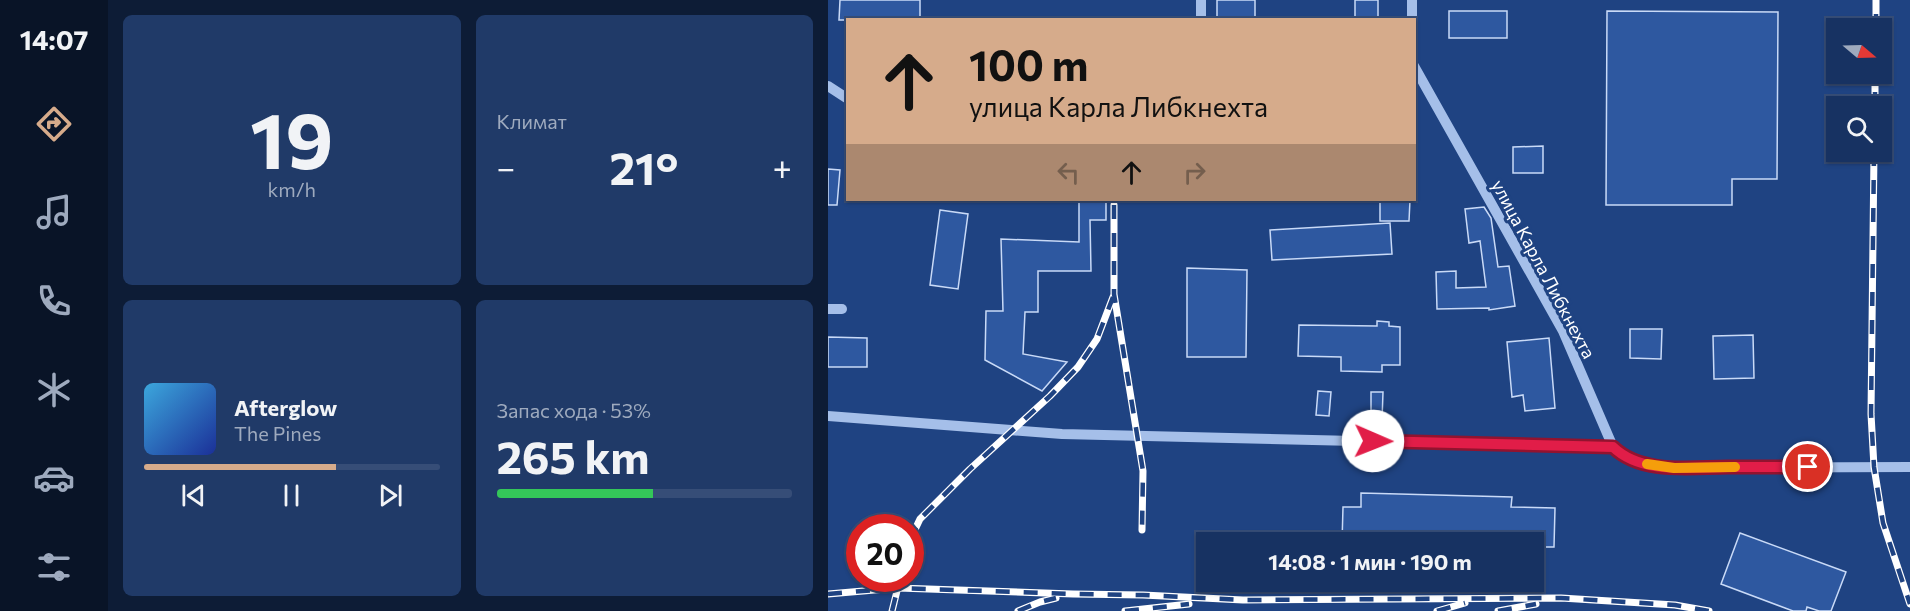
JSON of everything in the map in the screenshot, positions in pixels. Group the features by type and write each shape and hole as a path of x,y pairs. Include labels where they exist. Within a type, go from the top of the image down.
{"lane":[{"path":"1201,0 1201,18"},
{"path":"1412,0 1412,18"},
{"name":"улица Карла Либкнехта","path":"1416,70 1563,331 1613,447"},
{"path":"828,86 846,98"},
{"path":"828,309 842,309"},
{"path":"828,408 858,418"},
{"path":"828,417 1062,434 1613,447 1621,455 1632,460 1661,467 1910,467"}],"building":[{"path":"840,0 920,0 920,18 846,18 846,20 839,20"},
{"path":"1217,0 1255,0 1255,18 1217,18"},
{"path":"1355,0 1378,0 1378,18 1355,18"},
{"path":"1449,11 1507,11 1507,38 1449,38"},
{"path":"1607,11 1778,12 1777,179 1732,179 1732,205 1606,205"},
{"path":"1543,146 1543,173 1513,173 1513,147"},
{"path":"828,169 840,170 837,205 828,205"},
{"path":"1079,201 1106,201 1106,220 1090,220 1091,271 1038,271 1038,312 1025,312 1023,354 1067,362 1042,391 985,360 986,311 1003,311 1001,239 1079,242"},
{"path":"1380,201 1410,201 1409,221 1380,221"},
{"path":"1484,207 1491,218 1498,267 1509,266 1515,306 1489,310 1489,308 1437,309 1436,272 1456,271 1456,288 1486,287 1480,241 1469,243 1465,209"},
{"path":"940,210 968,214 958,289 930,285"},
{"path":"1390,223 1392,254 1272,260 1270,230"},
{"path":"1187,268 1247,270 1246,357 1187,357"},
{"path":"1377,321 1389,322 1389,326 1400,327 1400,365 1382,365 1382,372 1341,371 1341,357 1298,356 1299,325 1377,326"},
{"path":"1630,329 1662,329 1661,359 1630,358"},
{"path":"1753,335 1754,378 1714,379 1713,336"},
{"path":"828,337 867,338 867,367 828,367"},
{"path":"1549,338 1555,408 1525,411 1523,395 1512,397 1507,342"},
{"path":"1318,391 1331,392 1329,416 1316,415"},
{"path":"1371,392 1383,392 1382,421 1371,420"},
{"path":"1361,493 1512,497 1511,507 1555,508 1554,547 1544,547 1544,532 1342,532 1343,507 1361,507"},
{"path":"1740,533 1846,572 1831,611 1819,611 1807,607 1806,611 1793,611 1721,584"}],"railway":[{"path":"1876,0 1876,18"},
{"path":"1875,84 1875,96"},
{"path":"1874,162 1871,414 1874,467 1883,523 1910,604"},
{"path":"1114,205 1114,294 1143,471 1142,530"},
{"path":"924,515 1078,367 1097,339 1113,297"},
{"path":"828,594 898,588 1243,600 1561,598 1675,605 1709,611"},
{"path":"892,611 897,592"},
{"path":"1018,611 1056,598"},
{"path":"1437,611 1465,603"},
{"path":"1125,611 1189,604"},
{"path":"1498,611 1536,604"}],"slow traffic":[{"path":"1647,464 1674,468 1735,467"}],"route":[{"path":"1373,441 1613,447 1621,455 1632,460 1674,468 1808,467"}]}
